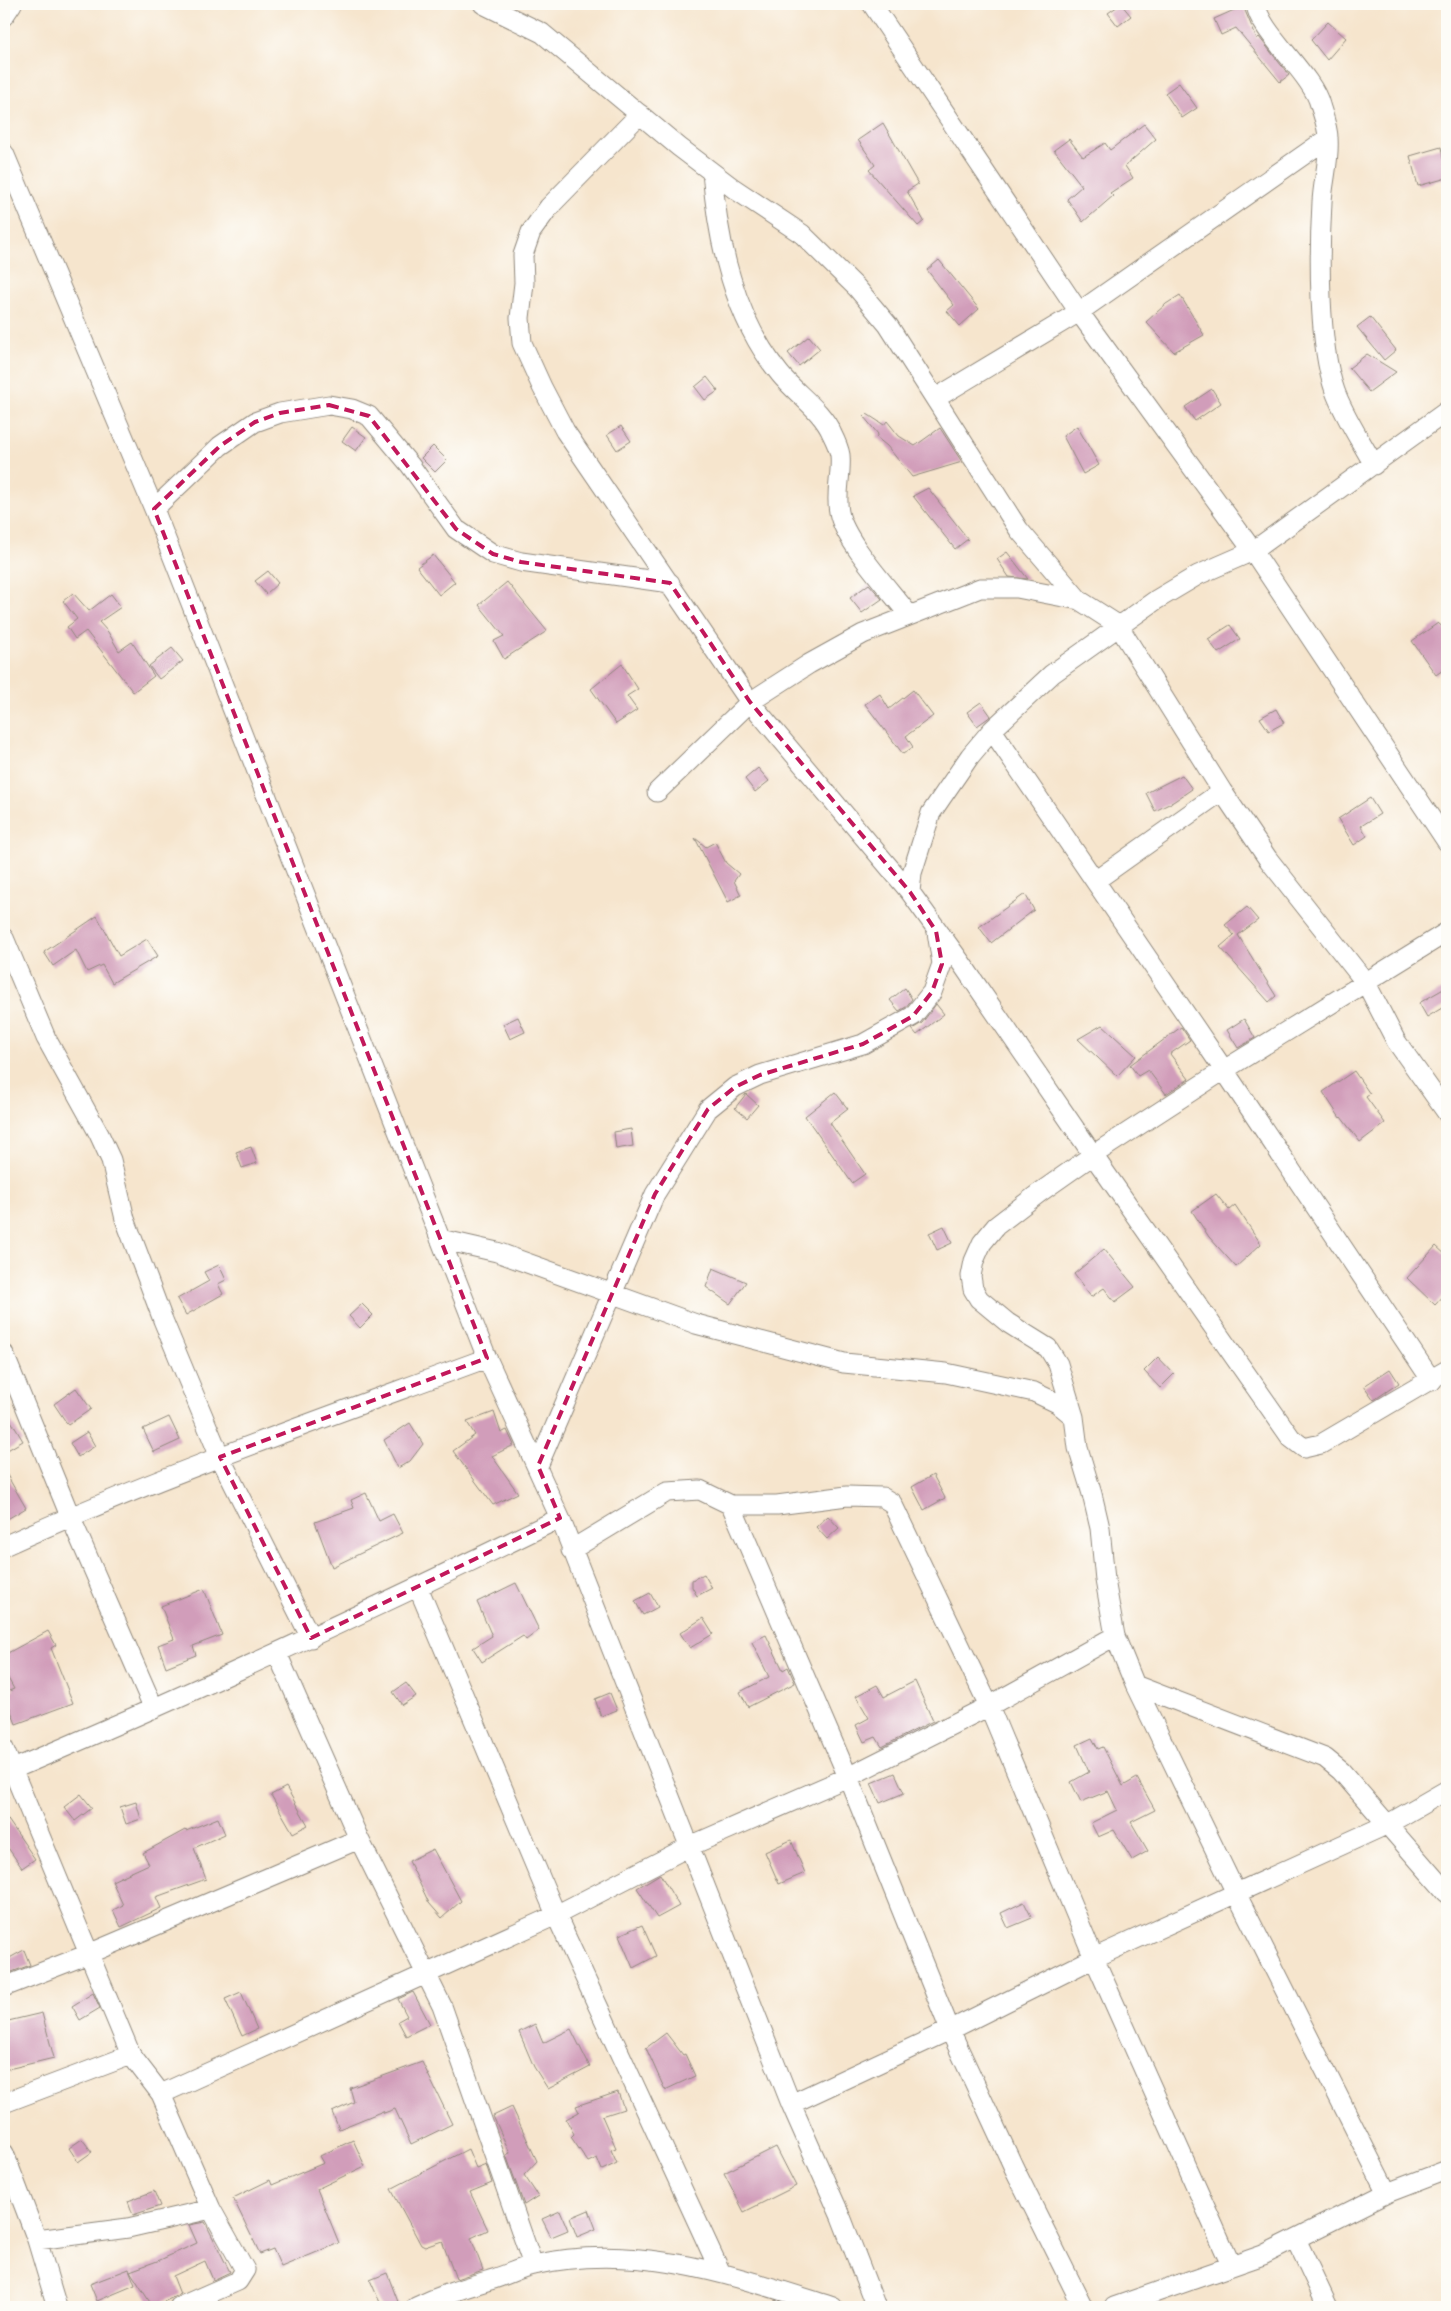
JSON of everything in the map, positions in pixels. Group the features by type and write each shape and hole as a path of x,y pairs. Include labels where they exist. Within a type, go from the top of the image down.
{"street":[{"path":"4,16 12,4"},
{"path":"483,4 542,33 712,172 802,234 828,257 888,325 1019,530 1079,600 1118,625 1222,791 1268,859 1366,983 1396,1041 1447,1113"},
{"path":"872,4 1078,312 1253,551 1447,842"},
{"path":"1256,4 1256,10 1269,30 1320,102 1328,138 1322,202 1322,288 1330,371 1336,392 1374,465"},
{"path":"640,114 549,207 531,232 524,255 524,283 520,318 522,343 542,387 565,431 750,702 910,892 1291,1438 1304,1448 1321,1444 1440,1376 1224,1070 992,730"},
{"path":"936,398 1078,312 1328,138"},
{"path":"4,153 154,509 487,1358 538,1466 560,1518 571,1550 791,2104 841,2216 876,2307"},
{"path":"712,172 715,211 728,268 745,320 781,376 814,409 832,432 840,455 839,512 846,531 909,615"},
{"path":"154,509 220,446 255,422 280,413 329,405 352,409 369,416 410,465 456,529 494,554 522,562 670,583"},
{"path":"910,892 912,872 931,813 970,756 992,730 1052,674 1118,625 1198,575 1253,551 1447,411"},
{"path":"657,792 750,702 863,634 980,588 1017,588 1079,600"},
{"path":"1095,881 1222,791"},
{"path":"538,1466 654,1194 708,1109 735,1087 760,1075 863,1044 913,1016 932,992 942,964 936,931"},
{"path":"1386,2194 1236,1893 1135,1685 1115,1636 1105,1580 1100,1528 1078,1448 1074,1417 1058,1364 1048,1348 1008,1323 979,1299 973,1289 971,1276 974,1261 982,1243 996,1226 1092,1155 1224,1070 1447,932"},
{"path":"4,938 46,1038 100,1134 111,1160 125,1220 220,1457 311,1638"},
{"path":"440,1239 497,1252 612,1292 696,1324 844,1363 946,1373 1034,1392 1057,1403 1074,1417"},
{"path":"4,1354 70,1516 154,1709"},
{"path":"4,1546 70,1516 220,1457 487,1358"},
{"path":"571,1550 667,1492 700,1490 731,1505 777,1505 847,1496 882,1497 892,1503 989,1706 1094,1958 1231,2265"},
{"path":"731,1505 848,1777 950,2030 1014,2168 1083,2307"},
{"path":"8,1771 154,1709 311,1638 560,1518"},
{"path":"418,1588 556,1915 720,2271"},
{"path":"161,2094 428,1975 556,1915 690,1846 848,1777 989,1706 1115,1636"},
{"path":"276,1653 359,1840 428,1975 445,2016 533,2265"},
{"path":"1135,1685 1325,1758 1341,1771 1447,1894"},
{"path":"4,1749 8,1771 91,1953 131,2055 161,2094 211,2209 245,2270 238,2281 179,2307"},
{"path":"791,2104 950,2030 1094,1958 1388,1824 1447,1790"},
{"path":"4,1987 91,1953 359,1840"},
{"path":"4,2102 131,2055"},
{"path":"4,2153 37,2240 57,2307"},
{"path":"1114,2307 1263,2255 1386,2194 1447,2170"},
{"path":"37,2240 128,2228 211,2209"},
{"path":"1296,2239 1328,2307"},
{"path":"416,2307 443,2294 533,2265 593,2258 645,2258 720,2271 833,2307"}],"highlighted area":[{"path":"329,405 369,416 456,529 493,554 521,562 670,583 750,702 910,892 936,931 942,964 932,992 913,1016 863,1044 760,1075 735,1087 708,1109 655,1194 538,1466 560,1518 311,1638 220,1457 487,1358 154,509 220,446 255,422 280,413"}],"building":[{"path":"1121,4 1131,16 1118,26 1108,13"},
{"path":"1243,6 1257,39 1259,37 1289,75 1280,82 1236,28 1221,35 1214,19"},
{"path":"1328,22 1346,38 1327,60 1311,40"},
{"path":"1179,83 1197,108 1182,118 1165,93"},
{"path":"883,123 918,184 907,191 924,221 918,226 869,170 875,165 858,140"},
{"path":"1144,124 1156,139 1125,166 1133,178 1110,193 1113,196 1083,222 1067,199 1082,186 1054,150 1069,139 1083,157 1105,143 1110,150"},
{"path":"1441,147 1447,178 1418,186 1410,156"},
{"path":"939,260 979,309 960,326 947,311 954,305 927,270"},
{"path":"1180,295 1204,335 1174,352 1146,322 1166,304"},
{"path":"1370,317 1396,350 1384,360 1357,327"},
{"path":"809,336 820,349 799,366 788,353"},
{"path":"1367,354 1396,372 1369,392 1349,368"},
{"path":"707,377 718,391 705,400 695,387"},
{"path":"1212,389 1221,403 1195,421 1185,407"},
{"path":"867,414 884,425 887,421 899,436 915,446 940,428 962,462 912,477 887,446 876,437 878,434 864,417"},
{"path":"621,426 631,441 617,450 607,435"},
{"path":"1077,426 1099,465 1083,474 1063,436"},
{"path":"352,427 366,437 356,451 342,441"},
{"path":"433,446 447,460 435,472 421,458"},
{"path":"928,488 968,539 955,549 913,496"},
{"path":"1007,552 1028,579 1009,577 997,559"},
{"path":"433,555 455,582 439,595 417,567"},
{"path":"268,571 278,583 266,594 255,581"},
{"path":"507,582 547,631 504,659 494,641 504,636 479,605"},
{"path":"869,584 882,599 862,613 850,598"},
{"path":"73,593 89,611 111,594 121,607 99,622 108,632 119,651 132,642 154,676 133,692 86,631 75,639 67,627 77,619 63,601"},
{"path":"1438,623 1447,631 1447,667 1436,675 1412,641"},
{"path":"1230,625 1240,639 1218,653 1208,639"},
{"path":"172,648 183,661 159,679 149,666"},
{"path":"622,664 638,689 627,696 637,710 616,724 591,689"},
{"path":"913,690 933,716 906,736 913,747 903,754 865,704 880,694 889,709"},
{"path":"981,702 991,716 977,726 967,712"},
{"path":"1276,709 1284,723 1269,731 1260,718"},
{"path":"758,768 769,781 755,792 745,779"},
{"path":"1182,775 1192,789 1155,811 1146,793"},
{"path":"1370,798 1380,814 1361,826 1367,836 1354,845 1338,819"},
{"path":"695,838 706,847 715,842 726,863 739,874 734,881 741,895 728,902"},
{"path":"1025,894 1034,910 991,943 979,927"},
{"path":"1247,907 1258,920 1238,935 1276,996 1269,1002 1220,947 1234,935 1225,925"},
{"path":"97,916 119,956 147,939 158,956 112,983 102,965 87,972 76,950 53,966 44,952"},
{"path":"1447,987 1447,1005 1427,1017 1419,1003"},
{"path":"905,988 912,999 906,1007 899,1011 890,1000"},
{"path":"936,1004 944,1014 917,1035 912,1029 922,1023"},
{"path":"518,1017 525,1032 510,1039 503,1024"},
{"path":"1244,1019 1255,1038 1238,1048 1227,1030"},
{"path":"1102,1025 1136,1056 1117,1076 1078,1039"},
{"path":"1181,1027 1190,1040 1170,1054 1189,1079 1166,1094 1148,1070 1138,1076 1130,1065"},
{"path":"1354,1071 1370,1094 1366,1097 1385,1123 1360,1142 1340,1118 1323,1092"},
{"path":"835,1092 848,1109 830,1123 865,1174 852,1183 805,1116"},
{"path":"746,1094 758,1105 747,1118 735,1108"},
{"path":"631,1129 633,1146 616,1149 614,1132"},
{"path":"251,1147 257,1163 242,1168 236,1152"},
{"path":"1216,1194 1229,1210 1235,1205 1261,1244 1236,1267 1209,1237 1192,1211"},
{"path":"944,1226 952,1243 937,1250 929,1233"},
{"path":"1436,1246 1447,1256 1447,1292 1435,1305 1407,1278"},
{"path":"1104,1249 1135,1287 1115,1302 1104,1288 1091,1297 1074,1274"},
{"path":"219,1265 226,1280 218,1284 223,1294 186,1315 177,1299 209,1281 204,1272"},
{"path":"713,1268 746,1282 730,1304 706,1287"},
{"path":"362,1304 373,1315 360,1328 349,1316"},
{"path":"1158,1357 1174,1374 1160,1388 1144,1371"},
{"path":"1390,1369 1399,1383 1374,1400 1364,1386"},
{"path":"76,1388 91,1409 68,1425 54,1404"},
{"path":"4,1409 23,1441 4,1452"},
{"path":"494,1412 501,1433 507,1430 514,1445 492,1456 518,1493 493,1505 453,1451 475,1435 467,1422"},
{"path":"169,1417 180,1440 154,1452 143,1429"},
{"path":"410,1423 423,1444 410,1461 398,1468 384,1440"},
{"path":"87,1432 95,1446 78,1457 70,1443"},
{"path":"4,1470 26,1508 4,1521"},
{"path":"933,1475 945,1498 924,1510 912,1487"},
{"path":"366,1493 379,1521 393,1514 403,1533 332,1567 315,1522 354,1508 351,1500"},
{"path":"828,1516 839,1528 827,1539 816,1527"},
{"path":"704,1574 712,1588 697,1596 692,1587 692,1580"},
{"path":"516,1583 539,1630 526,1640 523,1636 482,1662 473,1648 492,1636 477,1602"},
{"path":"204,1589 222,1635 193,1646 196,1655 166,1667 158,1645 174,1639 161,1606"},
{"path":"650,1593 658,1607 643,1615 635,1601"},
{"path":"703,1618 713,1634 690,1648 680,1633"},
{"path":"48,1631 56,1645 51,1648 73,1703 16,1724 4,1693 14,1689 4,1671 4,1655"},
{"path":"766,1635 783,1670 788,1667 795,1683 748,1707 740,1692 769,1677 752,1642"},
{"path":"915,1681 933,1721 882,1747 876,1737 864,1742 856,1725 869,1718 856,1696 877,1685 884,1697"},
{"path":"406,1683 416,1696 402,1705 393,1692"},
{"path":"610,1693 617,1710 601,1716 595,1699"},
{"path":"1092,1738 1098,1749 1103,1747 1123,1786 1137,1778 1155,1810 1131,1822 1148,1851 1132,1860 1114,1830 1098,1837 1091,1823 1117,1810 1108,1791 1081,1802 1071,1782 1089,1772 1077,1745"},
{"path":"895,1773 904,1793 880,1803 871,1783"},
{"path":"286,1787 308,1825 293,1833 271,1795"},
{"path":"81,1794 92,1808 75,1821 64,1807"},
{"path":"136,1802 141,1819 126,1824 120,1807"},
{"path":"4,1814 35,1859 22,1868 4,1842"},
{"path":"218,1818 225,1834 194,1848 206,1879 156,1897 161,1908 121,1927 113,1910 123,1905 112,1881 149,1864 143,1853 185,1830"},
{"path":"791,1840 805,1873 779,1884 765,1852"},
{"path":"433,1849 461,1901 442,1918 429,1903 409,1861"},
{"path":"660,1874 679,1906 657,1918 637,1888"},
{"path":"1024,1902 1032,1918 1008,1928 1001,1913"},
{"path":"642,1925 656,1956 633,1968 619,1935"},
{"path":"24,1950 30,1965 4,1975 4,1961"},
{"path":"241,1992 257,2029 242,2036 225,1999"},
{"path":"413,1992 430,2024 406,2036 398,2021 407,2016 398,1999"},
{"path":"93,1993 100,2008 80,2020 72,2006"},
{"path":"42,2013 54,2058 4,2070 4,2022"},
{"path":"535,2024 543,2043 571,2029 590,2067 548,2089 534,2067 519,2032"},
{"path":"666,2033 683,2055 685,2054 695,2076 665,2090 646,2048"},
{"path":"422,2062 452,2124 411,2144 395,2109 384,2113 383,2111 339,2129 332,2112 354,2102 350,2088"},
{"path":"618,2092 624,2109 602,2116 616,2148 611,2150 617,2163 602,2170 597,2158 588,2162 571,2137 574,2134 566,2119 579,2112 576,2106"},
{"path":"512,2107 537,2161 524,2175 538,2196 524,2205 506,2155 510,2153 493,2116"},
{"path":"82,2139 92,2152 78,2162 69,2148"},
{"path":"353,2140 365,2166 317,2189 339,2243 281,2267 273,2249 260,2254 233,2198 270,2180 272,2185 324,2163 320,2156"},
{"path":"776,2147 796,2186 744,2212 724,2173"},
{"path":"468,2149 476,2168 486,2164 492,2183 470,2192 488,2230 471,2238 483,2270 456,2279 442,2241 425,2247 421,2245 391,2189"},
{"path":"154,2191 160,2206 133,2215 128,2201"},
{"path":"589,2210 596,2229 577,2237 570,2218"},
{"path":"560,2211 568,2230 551,2237 542,2219"},
{"path":"205,2222 230,2272 213,2280 205,2261 173,2276 180,2294 153,2307 130,2271 197,2243 189,2225"},
{"path":"129,2269 135,2285 97,2301 90,2284"},
{"path":"387,2273 400,2307 382,2307 370,2280"}]}
